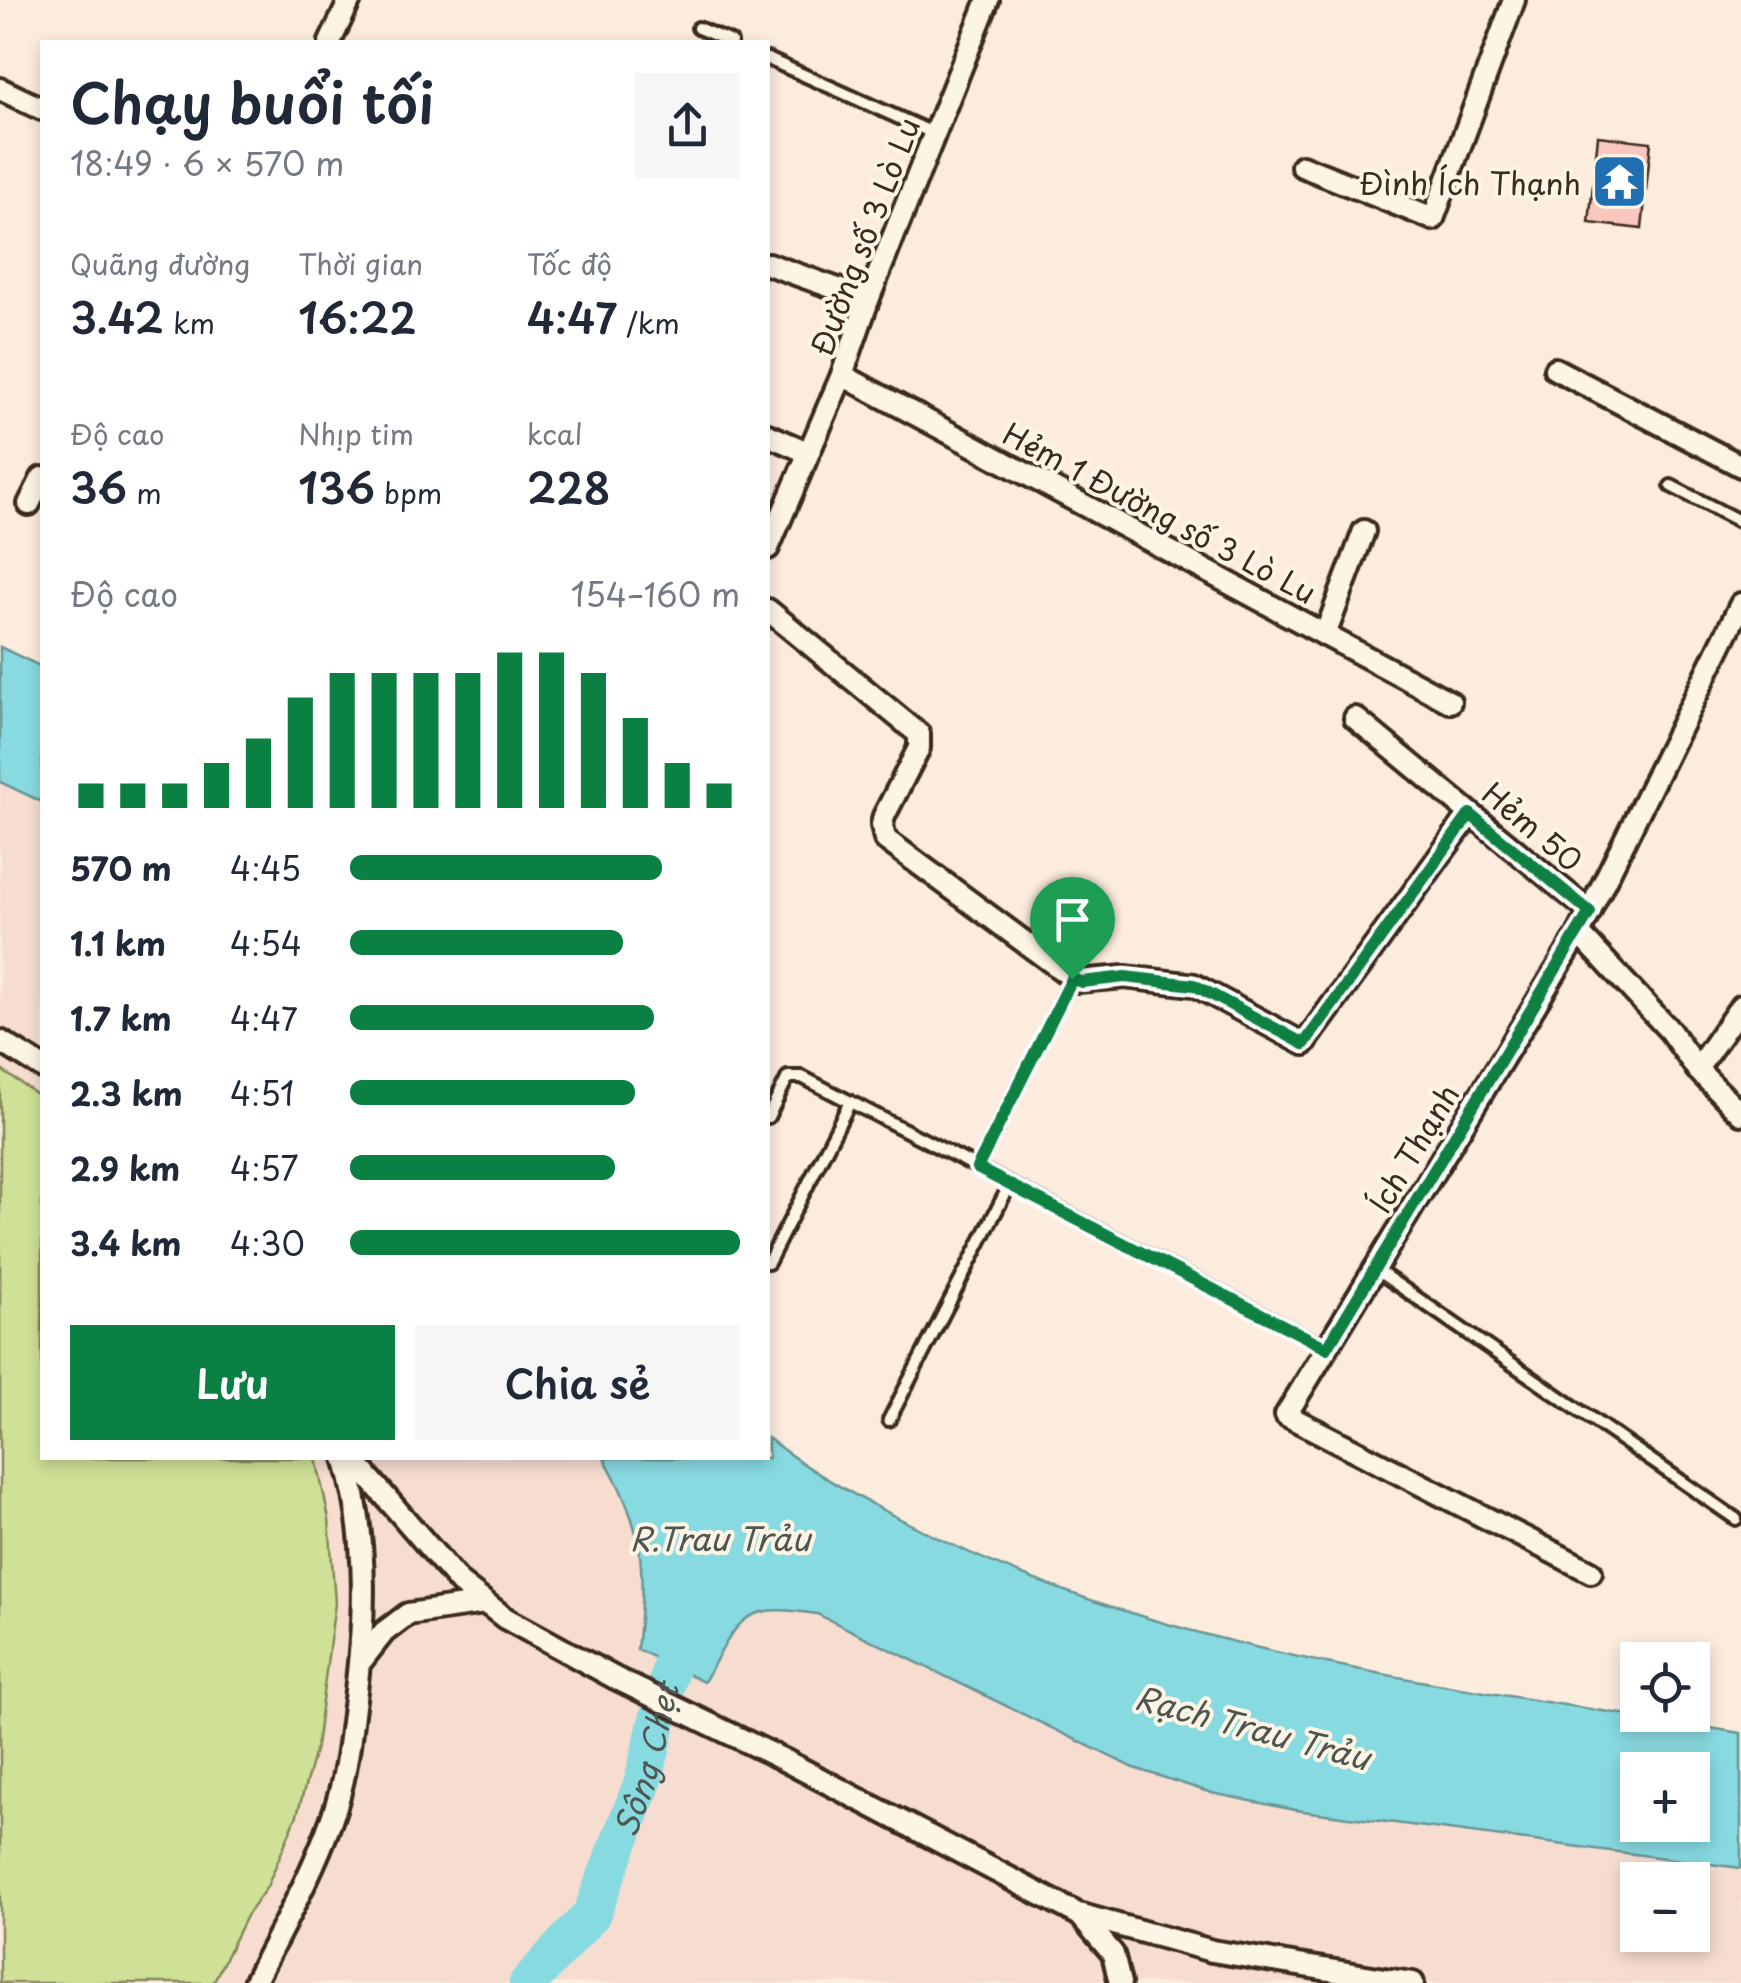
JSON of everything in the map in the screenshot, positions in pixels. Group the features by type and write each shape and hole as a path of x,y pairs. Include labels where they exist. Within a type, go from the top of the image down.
{"street":[{"path":"331,40 350,0"},
{"name":"Đường số 3 Lò Lu","path":"770,543 842,374 988,0"},
{"path":"1302,166 1433,219 1514,0"},
{"path":"0,89 40,107"},
{"path":"770,265 868,300"},
{"path":"1556,369 1741,466"},
{"name":"Hẻm 1 Đường số 3 Lò Lu","path":"842,374 1450,702"},
{"path":"770,436 806,452"},
{"path":"29,504 40,482"},
{"path":"1325,634 1364,531"},
{"name":"Ích Thạnh","path":"1592,1572 1286,1414 1580,933 1741,604"},
{"path":"770,612 918,734 919,748 884,816 885,839 1072,979 1082,982 1125,977 1194,985 1304,1044 1470,814"},
{"name":"Hẻm 50","path":"1355,718 1590,912"},
{"path":"1580,933 1741,1114"},
{"path":"1697,1069 1741,1006"},
{"path":"0,1040 40,1066"},
{"path":"254,1983 311,1871 334,1815 347,1764 360,1661 364,1586 362,1530 348,1460"},
{"path":"350,1460 460,1584 505,1618 1078,1914 1212,1950 1381,1981 1414,1983"},
{"path":"360,1661 384,1632 408,1614 485,1603"},
{"path":"1078,1914 1113,1954 1120,1983"}],"lane":[{"path":"698,28 726,40"},
{"path":"770,60 936,134"},
{"path":"1671,486 1741,522"},
{"path":"977,1168 1072,979"},
{"path":"770,1113 785,1082 792,1075 802,1077 1327,1348"},
{"path":"770,1259 850,1102"},
{"path":"889,1420 1010,1184"},
{"path":"1375,1270 1736,1519"}],"shaded area":[{"path":"0,782 40,801 40,1460 618,1460 817,1614 1134,1768 1212,1793 1294,1810 1695,1862 1620,1862 1620,1952 1710,1952 1710,1864 1741,1868 1741,1983 0,1983"}],"green space":[{"path":"0,1069 40,1097 40,1460 316,1460 329,1519 335,1603 316,1747 297,1815 267,1887 246,1916 213,1983 0,1983"}],"water":[{"path":"0,647 40,666 40,801 0,782"},
{"name":"R.Trau Trảu","path":"770,1439 855,1495 910,1524 1008,1569 1109,1606 1316,1661 1620,1713 1620,1732 1710,1732 1710,1728 1741,1733 1741,1868 1295,1810 1212,1793 1134,1768 817,1614 772,1610 745,1620 726,1643 704,1682 637,1649 641,1572 628,1507 605,1460 770,1460"}],"building":[{"name":"Đình Ích Thạnh","path":"1598,136 1651,142 1642,229 1589,223"}],"waterway":[{"name":"Sông Chẹt","path":"528,1983 591,1915 643,1782 686,1620"}],"place":[{"name":"Đình Ích Thạnh","path":"1620,182"}],"route":[{"path":"1470,814 1590,912 1327,1348 977,1168 1072,979 1082,982 1125,977 1194,985 1304,1044 1470,814"}],"water label":[{"name":"Rạch Trau Trảu","path":"1253,1727"}]}
